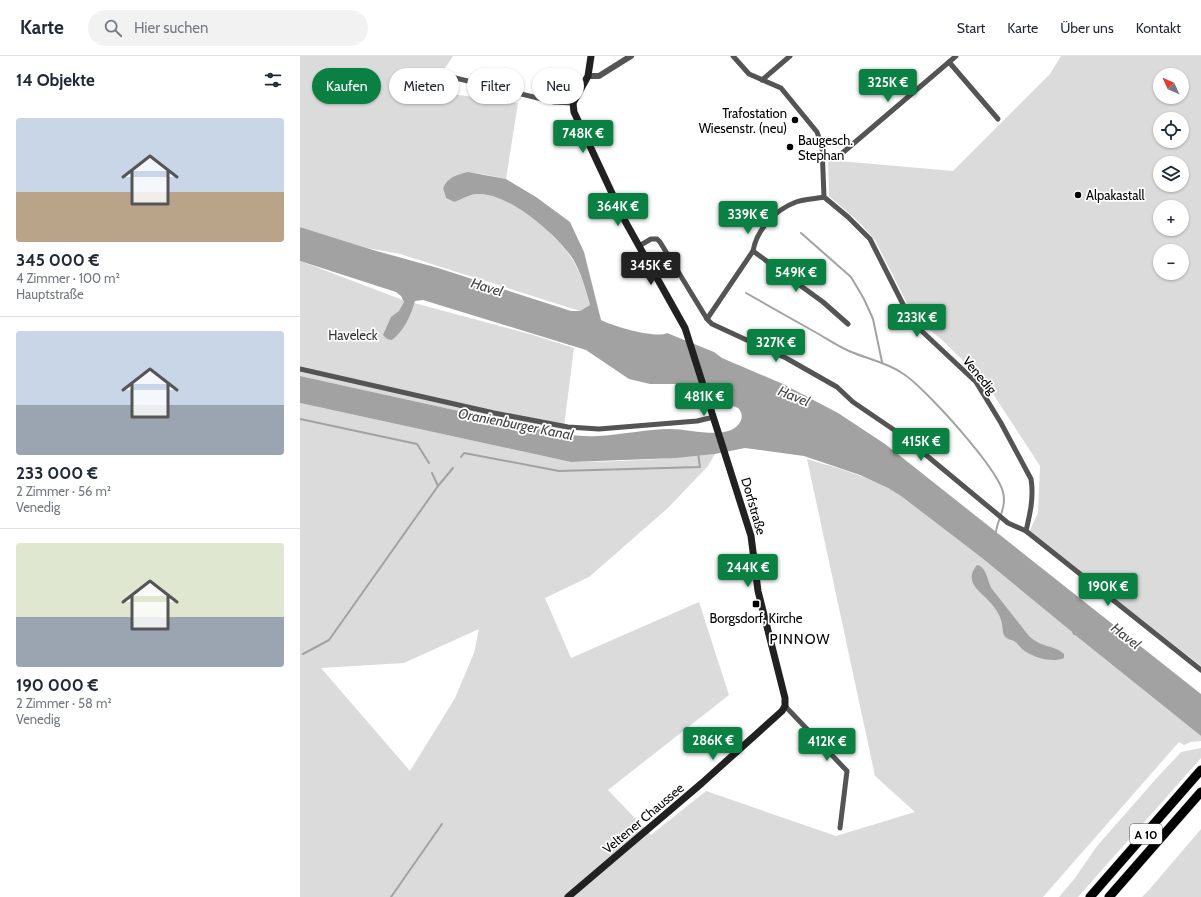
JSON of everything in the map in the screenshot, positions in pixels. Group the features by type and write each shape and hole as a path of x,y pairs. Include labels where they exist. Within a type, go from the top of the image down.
{"highway":[{"name":"A 10","path":"1090,897 1201,770"},
{"name":"A 10","path":"1109,897 1201,792"}],"main road":[{"path":"584,83 588,76 591,56"},
{"name":"Dorfstraße","path":"573,104 574,112 620,210 685,328 751,536 758,591 785,698 785,706"},
{"name":"Veltener Chaussee","path":"568,897 702,783 782,711 785,706"}],"street":[{"path":"588,76 599,76 631,56"},
{"path":"707,319 753,251 759,232 780,210 797,202 824,197 823,155 822,146 817,132 781,88 749,74 733,56"},
{"path":"762,80 790,56"},
{"path":"823,155 840,155 956,56"},
{"path":"949,62 998,119"},
{"path":"459,79 532,97"},
{"name":"Venedig","path":"824,197 848,217 870,239 912,322 976,382 1001,423 1031,479 1033,488 1031,511 1026,531"},
{"path":"639,246 651,239 657,239 660,242 707,319 720,329 786,358 837,387 852,402 903,436 996,513 1008,522 1026,531 1201,670"},
{"path":"753,251 823,302 848,324"},
{"path":"300,369 494,413 568,427 599,429 696,421 714,417"},
{"path":"785,706 847,771 840,828"}],"green space":[{"path":"300,56 453,56 445,68 389,68 389,104 459,104 459,95 467,96 467,104 518,104 506,179 471,173 455,176 448,181 443,188 446,198 454,202 474,194 490,195 517,207 530,216 555,238 572,259 580,275 590,305 580,311 400,254 367,248 300,227"},
{"path":"1061,56 1201,56 1201,666 1029,532 1038,513 1040,466 986,383 942,340 914,317 875,240 859,222 829,196 828,160 953,171 1050,74"},
{"name":"Haveleck","path":"300,261 403,300 533,335 574,348 563,434 300,376"},
{"path":"300,403 571,462 643,460 715,454 708,466 668,508 589,577 545,598 571,658 699,602 729,695 608,790 651,835 706,791 836,836 915,812 875,776 807,459 844,470 867,479 890,489 901,496 982,558 1072,632 1073,635 1075,635 1201,736 1201,741 1191,742 1184,745 1179,742 1043,897 300,897","holes":["479,629 474,653 455,698 410,771 321,668 404,663"]},
{"path":"1201,748 1201,758 1078,897 1059,897 1075,878 1097,846 1181,752"},
{"path":"1201,829 1201,897 1142,897 1149,890"}],"water":[{"path":"468,172 506,179 536,197 570,222 584,252 601,320 644,333 667,333 714,352 722,358 783,384 838,413 885,444 1201,694 1201,736 1075,635 1073,635 1072,632 982,558 901,496 860,475 804,456 745,448 715,454 676,458 571,462 300,403 300,376 563,434 580,436 670,429 717,433 731,430 737,426 742,417 742,414 738,408 678,384 650,384 629,379 586,350 423,300 415,301 409,317 400,332 392,340 387,339 383,335 391,317 399,311 404,302 401,296 396,292 300,261 300,227 373,250 438,268 571,311 580,311 590,305 581,276 573,259 555,238 530,216 517,207 489,195 474,194 454,202 446,198 443,188 447,181 456,175"},
{"path":"977,565 983,568 992,589 1029,636 1038,643 1060,651 1064,654 1064,658 1050,660 1035,656 1026,652 1016,642 1005,637 1001,618 990,602 973,583 973,572"}],"waterway":[{"path":"801,233 851,277 864,299 873,319 882,362"},
{"path":"746,293 845,349 896,369 926,394 974,447 998,481 1003,492 1004,503 996,532"},
{"path":"300,419 417,444 429,463"},
{"path":"461,457 464,453 559,471 700,467 698,453"},
{"path":"303,654 329,640 438,486 453,468"},
{"path":"432,473 438,486"},
{"path":"391,897 442,824"}],"place":[{"name":"Trafostation Wiesenstr. (neu)","path":"795,120"},
{"name":"Baugesch. Stephan","path":"790,147"},
{"name":"Alpakastall","path":"1078,195"},
{"name":"Borgsdorf, Kirche","path":"756,604"}],"district":[{"name":"PINNOW","path":"800,639"}],"water label":[{"name":"Havel","path":"487,287"},
{"name":"Havel","path":"794,396"},
{"name":"Oranienburger Kanal","path":"516,424"},
{"name":"Havel","path":"1126,636"}]}
